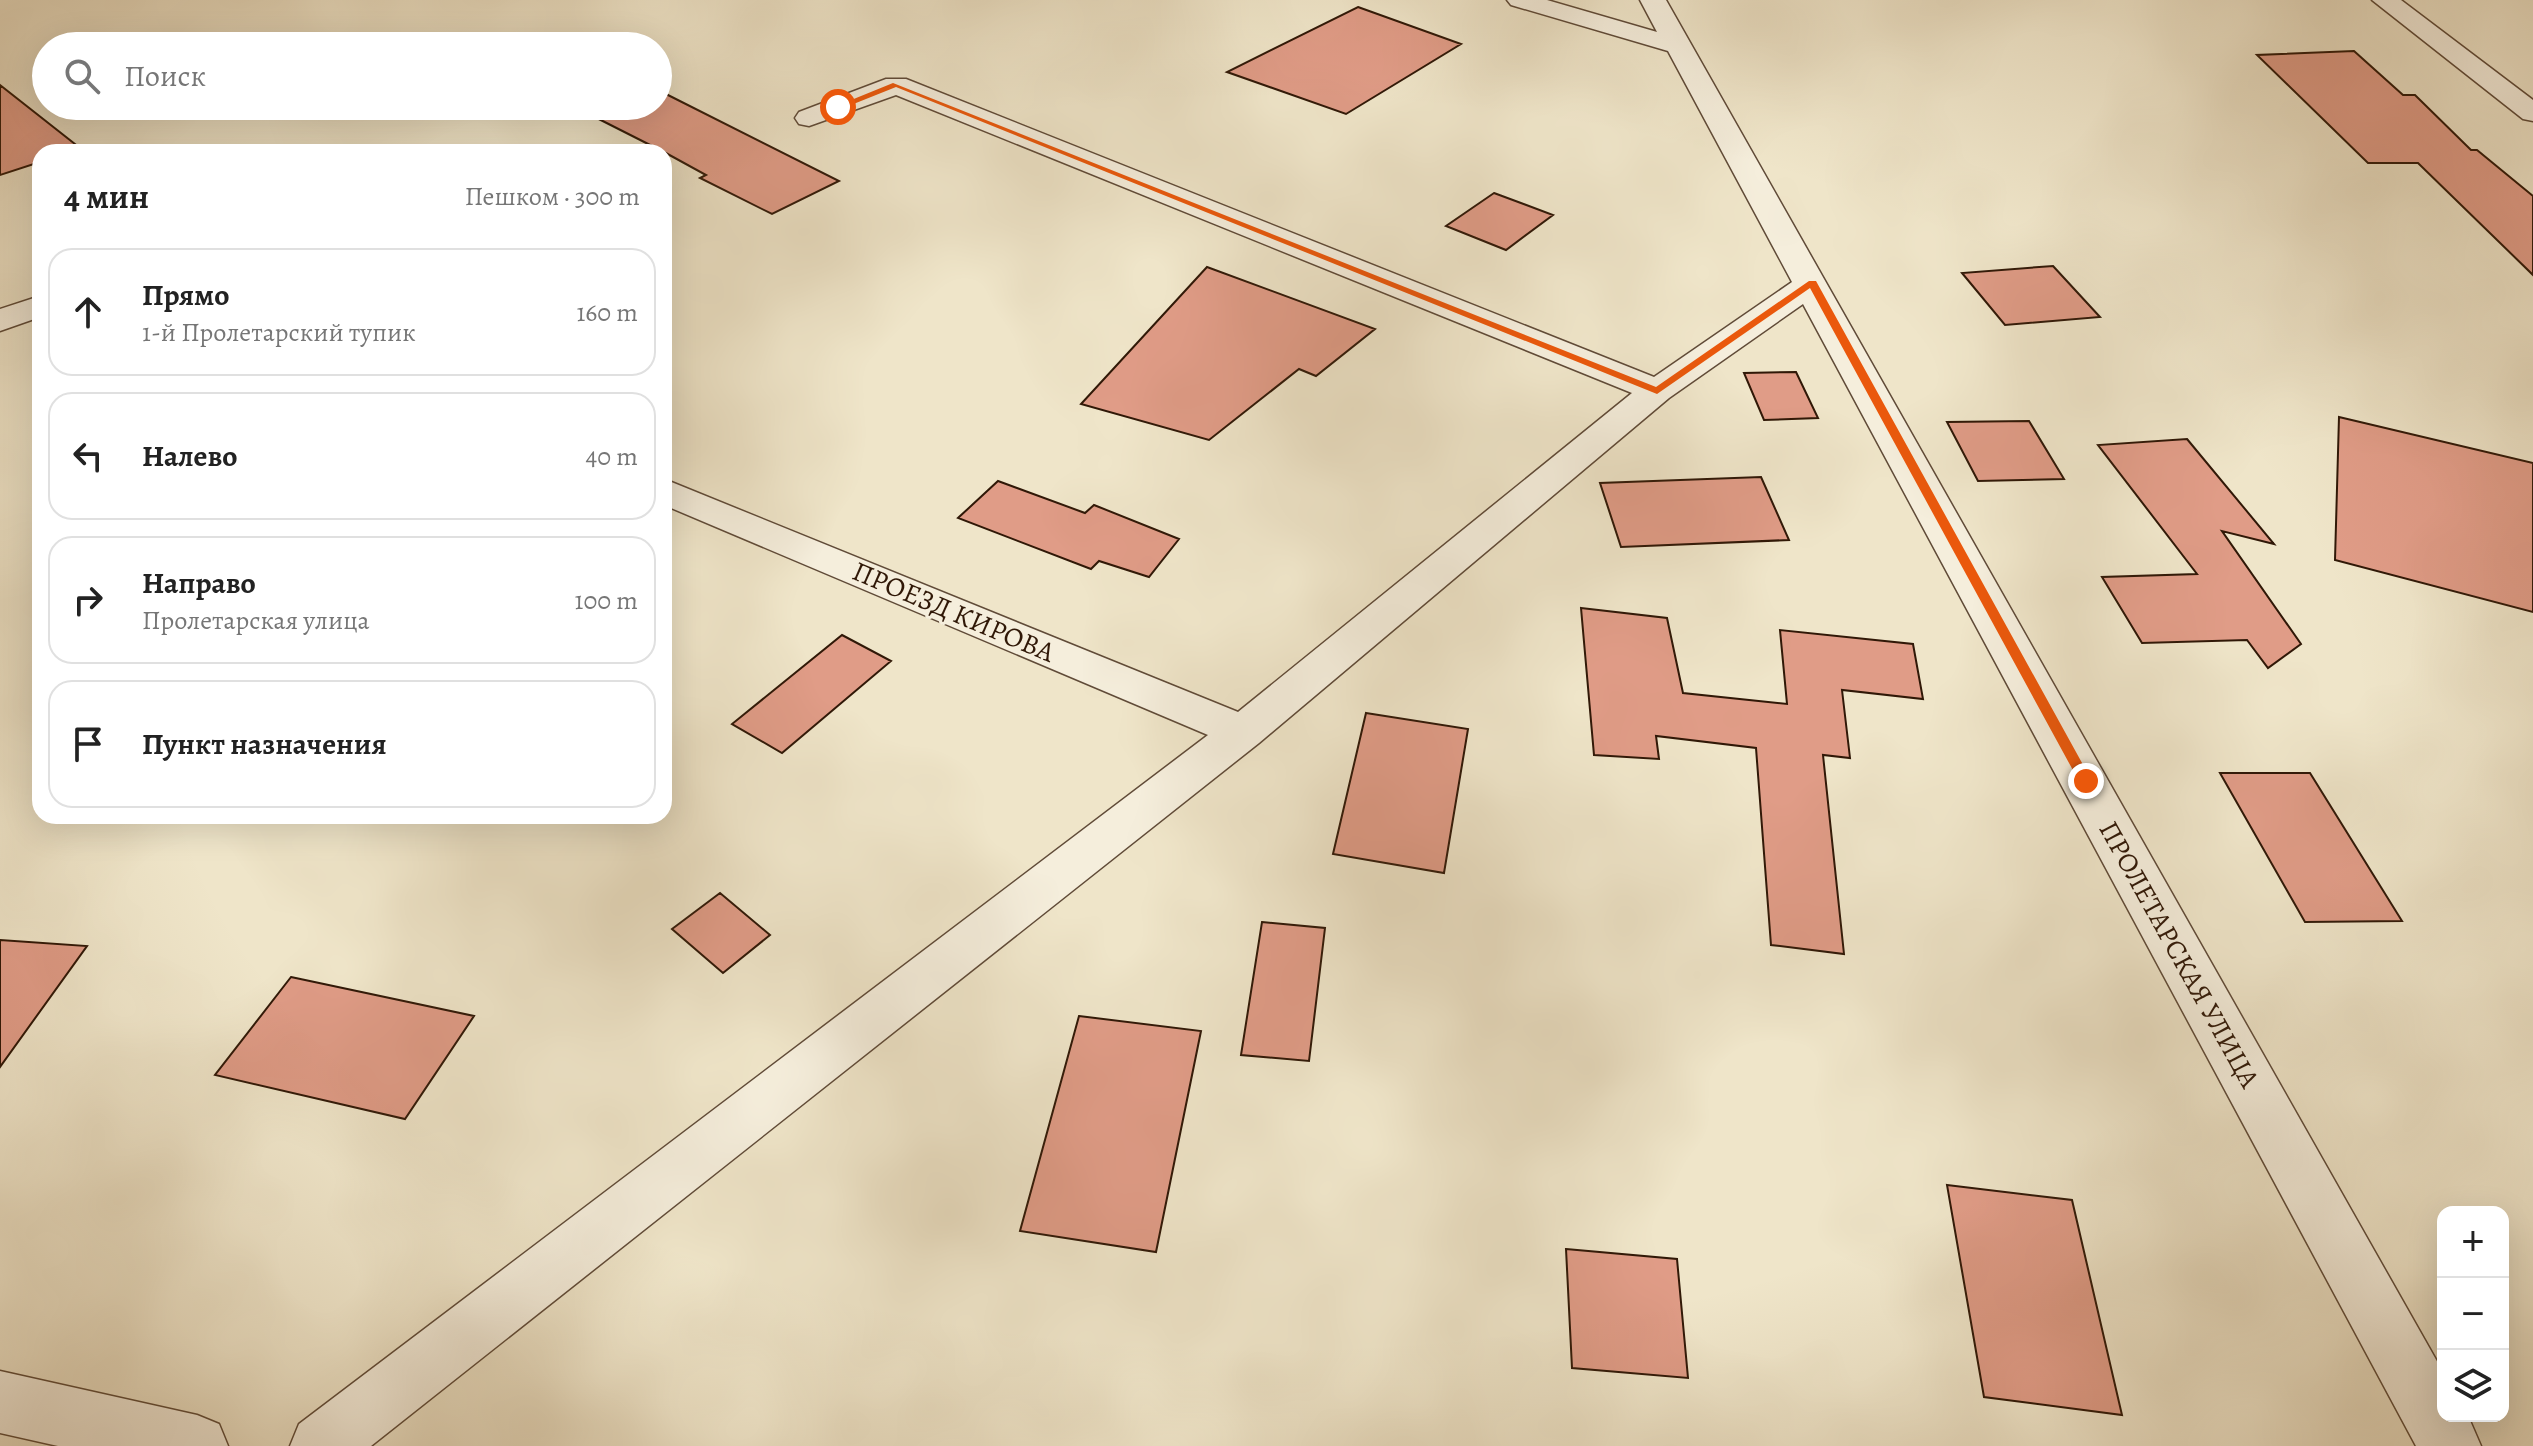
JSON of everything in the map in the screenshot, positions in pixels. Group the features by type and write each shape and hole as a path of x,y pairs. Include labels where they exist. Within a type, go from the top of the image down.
{"street":[{"path":"1520,0 1678,46"},
{"name":"ПРОЛЕТАРСКАЯ УЛИЦА","path":"1653,0 1812,283 2450,1446"},
{"path":"2385,0 2533,113"},
{"path":"809,118 896,85 1657,391"},
{"path":"321,1446 1243,732 1657,391 1812,283"},
{"path":"0,321 32,309"},
{"name":"ПРОЕЗД КИРОВА","path":"672,494 1243,732"},
{"path":"0,1402 197,1446"}],"building":[{"path":"1358,7 1461,44 1346,114 1227,72"},
{"path":"2354,51 2403,95 2415,95 2471,150 2477,150 2533,196 2533,275 2418,163 2368,163 2257,55"},
{"path":"0,85 32,110 32,120 44,120 75,144 32,144 32,165 0,175"},
{"path":"672,97 839,181 772,214 700,178 706,175 672,156 672,144 648,144 601,120 672,120"},
{"path":"1494,193 1553,215 1506,250 1446,226"},
{"path":"2053,266 2100,317 2005,325 1962,273"},
{"path":"1207,267 1375,329 1316,376 1299,369 1209,440 1081,404"},
{"path":"1796,372 1818,418 1764,420 1744,373"},
{"path":"2339,417 2533,463 2533,612 2335,560"},
{"path":"2029,421 2064,479 1978,481 1947,422"},
{"path":"2187,439 2274,544 2222,531 2301,644 2268,668 2247,640 2142,643 2102,577 2197,574 2098,445"},
{"path":"1761,477 1789,540 1621,547 1600,483"},
{"path":"998,481 1085,513 1094,505 1179,539 1149,577 1099,561 1091,569 958,518"},
{"path":"1581,608 1667,618 1683,693 1787,704 1780,630 1913,644 1923,699 1842,690 1850,758 1823,755 1844,954 1771,945 1756,748 1656,736 1659,759 1594,755"},
{"path":"842,635 891,661 782,753 732,724"},
{"path":"1366,713 1468,729 1444,873 1333,854"},
{"path":"2220,773 2310,773 2402,921 2305,922"},
{"path":"720,893 770,935 723,973 672,929"},
{"path":"1262,922 1325,928 1309,1061 1241,1055"},
{"path":"0,940 87,946 0,1067"},
{"path":"291,977 474,1016 405,1119 215,1075"},
{"path":"1079,1016 1201,1031 1156,1252 1020,1231"},
{"path":"1947,1185 2072,1200 2122,1415 1984,1397"},
{"path":"1566,1249 1677,1259 1688,1378 1572,1368"}],"route":[{"path":"838,107 896,85 1657,391 1812,283 2086,781"}]}
